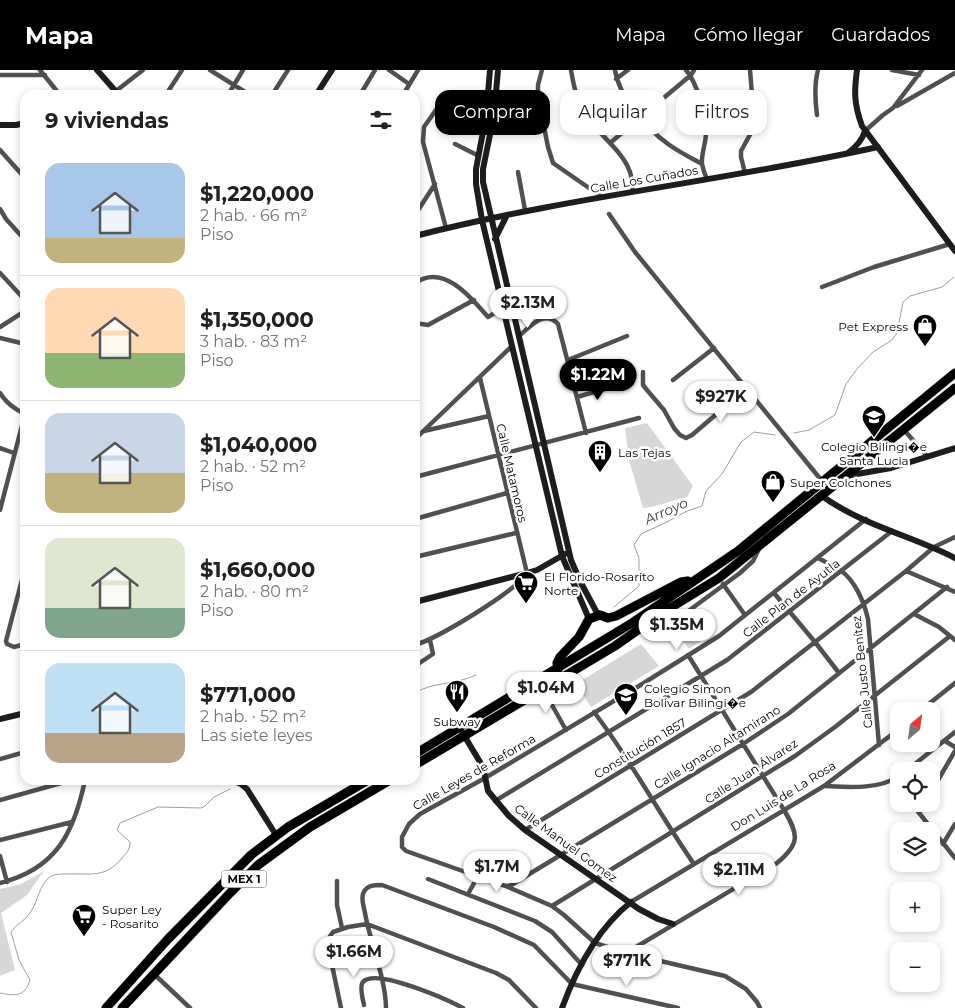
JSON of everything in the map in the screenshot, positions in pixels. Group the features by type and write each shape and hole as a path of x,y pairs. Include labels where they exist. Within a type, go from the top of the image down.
{"highway":[{"path":"420,751 640,618 733,554 955,373"},
{"path":"420,762 615,646 652,622 662,613 721,582 804,508 822,496 955,388"},
{"path":"793,504 804,508"},
{"path":"520,703 523,695 555,675 558,671 557,663 560,657 580,638 589,619 600,615 608,618 616,616 681,582 688,580 690,582"},
{"path":"662,613 666,606 692,588 690,582"},
{"name":"MEX 1","path":"106,1008 168,939 240,866 276,835 360,785"},
{"name":"MEX 1","path":"122,1008 241,882 276,851 310,827 381,785"}],"main road":[{"path":"319,90 332,70"},
{"path":"488,90 490,70"},
{"path":"496,90 498,70"},
{"path":"857,70 854,88 855,101 858,116 865,131 955,251"},
{"path":"100,71 116,90"},
{"path":"0,125 20,125"},
{"path":"847,154 857,146 864,137 865,131"},
{"path":"482,135 477,155 482,220 562,556 589,619"},
{"path":"491,135 479,183 490,219 521,344 569,552 580,581 600,615"},
{"name":"Calle Los Cuñados","path":"420,235 525,210 745,173 878,147"},
{"path":"495,240 507,215"},
{"path":"512,346 521,344"},
{"path":"845,476 891,468 955,448"},
{"path":"546,486 553,484"},
{"path":"822,496 841,508 934,547 955,558"},
{"path":"420,598 537,570 569,552"},
{"path":"0,719 20,714"},
{"name":"Calle Manuel Gomez","path":"459,727 483,768 488,791 509,816 525,830 647,913 674,924"},
{"path":"242,785 247,789 276,835"},
{"name":"Don Luis de La Rosa","path":"562,1008 582,965 608,923 631,902"}],"street":[{"path":"40,70 56,90"},
{"path":"121,90 143,70"},
{"path":"169,90 182,70"},
{"path":"210,70 242,90"},
{"path":"231,90 243,70"},
{"path":"275,90 288,70"},
{"path":"363,90 375,70"},
{"path":"389,70 409,84"},
{"path":"406,90 418,70"},
{"path":"542,70 538,85 538,98 553,164 602,197"},
{"path":"571,70 576,98 581,108 588,119 610,143 630,172 633,192"},
{"path":"615,70 620,90"},
{"path":"616,79 628,70"},
{"path":"686,70 691,76 700,101 705,123 706,131 702,164 707,179"},
{"path":"666,96 691,76 694,70"},
{"path":"745,173 741,152 752,131 754,118 750,70"},
{"path":"817,115 815,80 818,70"},
{"path":"895,70 919,75"},
{"path":"893,108 922,70"},
{"path":"865,131 893,108 955,73"},
{"path":"0,74 45,75"},
{"path":"435,111 424,127 423,142 446,228"},
{"path":"16,125 20,126"},
{"path":"610,143 620,135"},
{"path":"657,135 668,144 702,164"},
{"path":"455,144 477,155"},
{"path":"0,150 20,172"},
{"path":"518,172 525,210"},
{"path":"420,207 435,184"},
{"path":"0,210 20,234"},
{"path":"610,214 635,252 822,481"},
{"path":"822,287 874,267 950,244"},
{"path":"0,273 20,295"},
{"path":"420,280 427,277 439,276 455,285 474,300 488,317 503,308"},
{"path":"420,324 428,325 474,300"},
{"path":"0,327 20,314"},
{"path":"519,336 539,320 549,318 554,320 560,330 586,433"},
{"path":"568,360 594,351 626,336"},
{"path":"0,338 20,343"},
{"path":"420,434 512,346"},
{"path":"673,380 714,348"},
{"path":"643,372 643,385 664,410 674,428 680,435 686,438 747,388"},
{"name":"Calle Matamoros","path":"480,378 527,573"},
{"path":"577,397 614,386"},
{"path":"0,392 4,400 20,412"},
{"path":"423,431 489,416"},
{"path":"420,476 638,418"},
{"path":"904,430 927,456"},
{"path":"0,510 2,490 20,432"},
{"path":"0,448 14,453"},
{"path":"420,518 507,493"},
{"name":"Calle Leyes de Reforma","path":"478,876 406,851 402,847 401,842 404,832 416,818 566,730 719,636 866,519"},
{"name":"Calle Plan de Ayutla","path":"495,801 727,660 892,531"},
{"path":"420,557 516,533"},
{"name":"Constitución 1857","path":"525,830 569,801 751,692 934,547 955,536"},
{"name":"Calle Justo Benítez","path":"818,558 842,571 864,603 868,619 879,746"},
{"path":"906,571 955,592"},
{"path":"420,644 430,640 503,595 521,581 527,573"},
{"path":"652,622 679,617 721,582 746,615"},
{"path":"20,587 6,641 7,644 14,647 20,645"},
{"name":"Calle Ignacio Altamirano","path":"508,887 743,744 788,714 947,587"},
{"path":"774,592 839,673"},
{"path":"914,614 938,627 955,640"},
{"name":"Calle Juan Álvarez","path":"552,906 763,777 835,727 950,636"},
{"path":"420,662 432,654 430,640"},
{"path":"626,953 776,863 793,846 795,837 793,825 688,655"},
{"path":"931,702 955,683"},
{"path":"543,689 566,730"},
{"path":"594,712 609,731 694,864"},
{"path":"917,762 955,732"},
{"name":"Don Luis de La Rosa","path":"631,902 824,786 890,737"},
{"path":"944,741 955,747"},
{"path":"940,777 955,751"},
{"path":"0,759 20,753"},
{"path":"824,786 861,786 890,781"},
{"path":"0,800 54,785"},
{"path":"0,883 28,873 49,859 59,848 72,822 84,785"},
{"path":"919,813 955,858"},
{"path":"0,840 72,822"},
{"path":"943,844 955,824"},
{"path":"0,856 7,882"},
{"path":"468,894 478,876 508,887 552,906 595,943 626,953 725,976 746,989 760,1008"},
{"path":"428,879 519,914 552,932 582,965"},
{"path":"337,881 337,905 342,928"},
{"path":"386,1008 362,897 368,887 382,885 458,913 534,945 572,984 678,1008"},
{"path":"341,1008 328,946 330,936 333,932 342,928 367,924 496,973 509,980 536,1008"},
{"path":"154,974 190,1008"},
{"path":"364,1005 361,984 363,981 381,978 407,985 464,1008"}],"shaded area":[{"path":"647,423 693,486 687,497 643,508 629,460 625,428"},
{"path":"690,614 704,639 689,649 672,626"},
{"path":"641,644 659,666 591,707 576,684"},
{"path":"44,871 27,895 1,913 15,970 0,976 0,889 21,884"}],"waterway":[{"name":"Arroyo","path":"794,433 809,430 835,415 846,384 857,369 873,352 892,340 897,333 903,302 910,296 942,287 954,277"},
{"name":"Arroyo","path":"614,607 639,586 639,558 634,545 641,534 687,511 702,506 706,491 722,474 741,442 754,432 775,435"},
{"path":"420,690 476,675"},
{"path":"0,993 15,995 25,990 28,986 30,980 19,960 11,932 30,913 47,879 56,874 97,874 103,872 116,865 128,851 130,842 117,830 120,823 158,807 201,808 214,797 230,789"}],"place":[{"name":"Pet Express","path":"925,347"},
{"name":"Colegio Bilingi�e Santa Lucia","path":"874,438"},
{"name":"Las Tejas","path":"600,473"},
{"name":"Super Colchones","path":"773,503"},
{"name":"El Florido-Rosarito Norte","path":"526,604"},
{"name":"Subway","path":"457,713"},
{"name":"Colegio Simon Bolivar Bilingi�e","path":"626,716"},
{"name":"Super Ley - Rosarito","path":"84,937"}]}
